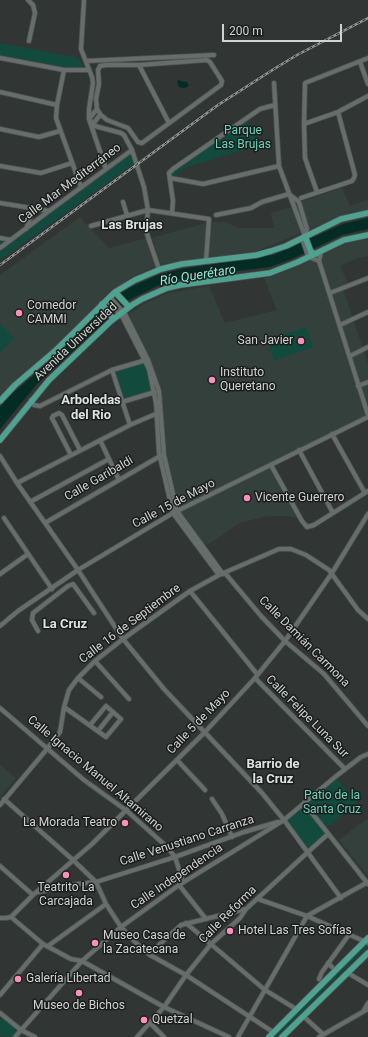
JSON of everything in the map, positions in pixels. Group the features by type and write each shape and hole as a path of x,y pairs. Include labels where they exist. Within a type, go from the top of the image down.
{"main road":[{"name":"Avenida Universidad","path":"0,401 15,385 56,350 108,301 135,280 159,269 206,261 257,255 271,251 304,240 341,219 368,213"},
{"name":"Avenida Universidad","path":"0,440 48,380 127,305 168,288 198,282 266,274 344,240 368,235"},
{"path":"304,240 313,253"},
{"path":"116,294 127,305"},
{"path":"108,301 113,317"},
{"path":"269,1037 367,941"},
{"path":"282,1037 368,953"}],"street":[{"path":"28,0 33,5 35,13 29,41"},
{"path":"84,0 81,49 93,83 89,118 106,169"},
{"path":"86,61 214,55"},
{"path":"0,58 64,70 89,70"},
{"path":"317,192 305,158 305,83 368,58"},
{"path":"209,61 222,81 222,86 142,143 139,143 128,128 107,120 100,115 96,104 99,84 98,68 106,65 139,65 209,61"},
{"path":"360,62 368,84"},
{"path":"139,65 169,123"},
{"path":"64,70 56,118 81,187"},
{"path":"274,83 279,166 304,240"},
{"path":"0,92 57,105"},
{"path":"304,124 338,112 368,96"},
{"path":"172,213 173,202 169,173 260,109 275,105"},
{"path":"89,118 97,109"},
{"path":"301,198 352,181 354,178 355,174 338,112"},
{"path":"93,124 100,115"},
{"path":"89,118 98,128 124,135 132,150 144,187 148,210 146,231 159,269"},
{"path":"0,129 39,137 60,131"},
{"name":"Calle Mar Mediterráneo","path":"0,248 132,150"},
{"path":"0,166 41,173 72,163"},
{"path":"170,178 203,184 279,166"},
{"path":"216,215 251,208 262,202 289,194"},
{"path":"123,202 127,215"},
{"path":"0,203 49,211"},
{"path":"26,229 34,208"},
{"path":"91,226 148,210 209,220 206,261"},
{"path":"0,238 11,240"},
{"path":"313,253 319,261"},
{"path":"313,253 319,261 330,293 368,416"},
{"path":"330,293 368,278"},
{"name":"Calle Damián Carmona","path":"108,301 121,312 147,360 159,391 162,455 175,512 222,574 285,641 324,674 368,726"},
{"path":"340,325 368,312"},
{"path":"350,356 368,347"},
{"path":"31,400 34,405 40,406 112,370 147,360"},
{"name":"Calle Damián Carmona","path":"147,360 159,412"},
{"path":"112,370 130,425"},
{"path":"358,386 368,382"},
{"path":"122,402 155,392"},
{"path":"17,483 80,450 100,442 130,425 159,412"},
{"path":"71,455 52,418 58,413 61,413 80,450"},
{"name":"Calle 15 de Mayo","path":"0,626 18,611 78,570 175,512 368,416"},
{"path":"271,465 302,521 307,526 314,525 366,492 332,434"},
{"path":"67,447 76,442"},
{"path":"100,442 119,480"},
{"path":"299,450 333,513"},
{"name":"Calle Garibaldi","path":"45,523 162,455"},
{"path":"0,456 123,639 164,688 241,770 284,820 341,898"},
{"path":"30,502 108,459"},
{"name":"Calle 5 de Mayo","path":"11,917 127,811 205,732 254,678 285,641 332,573 368,514"},
{"path":"4,518 52,589"},
{"name":"Calle 16 de Septiembre","path":"0,805 48,749 60,732 64,707 69,690 78,678 95,661 123,639 190,591 222,574 279,549 291,549 319,562 332,573 358,610 368,619"},
{"path":"0,574 28,554"},
{"path":"38,631 32,617 33,613 68,586 73,584 94,613"},
{"path":"190,591 257,674"},
{"path":"37,599 42,605"},
{"path":"95,661 129,699"},
{"path":"78,678 101,697"},
{"name":"Calle Felipe Luna Sur","path":"254,678 345,769"},
{"path":"64,707 106,737 121,719 106,706 90,725"},
{"name":"Calle Ignacio Manuel Altamirano","path":"0,708 84,780 127,811 166,846 175,857"},
{"path":"98,731 113,712"},
{"name":"Calle Independencia","path":"15,1037 82,961 121,927 181,884 284,820 345,769 361,757 368,754"},
{"path":"177,760 204,790"},
{"path":"4,799 96,882 106,904 121,927 150,955 186,975 251,1016 273,1032"},
{"path":"212,799 222,814 232,837"},
{"path":"238,1037 307,916 367,883 304,803"},
{"name":"Calle Venustiano Carranza","path":"35,894 78,884 96,882 284,820"},
{"name":"Calle Reforma","path":"137,1037 164,1007 186,975 211,944 240,918 246,909 328,834"},
{"path":"175,857 181,884 206,919"},
{"path":"0,866 35,894"},
{"path":"258,899 307,916 348,936 367,941"},
{"path":"48,946 106,904"},
{"path":"153,950 186,923 246,909"},
{"path":"0,919 11,917 43,944 71,959 82,961 164,1007 229,1037"},
{"path":"186,923 266,990 296,1009"},
{"path":"319,979 328,963 348,936"},
{"path":"0,995 43,944"},
{"path":"328,963 332,967"},
{"path":"348,973 368,985"},
{"path":"319,1037 366,1010 368,1003"},
{"path":"0,1013 21,1030 35,1037"},
{"path":"303,1016 323,1034"},
{"path":"150,1023 164,1037"}],"shaded area":[{"path":"178,80 184,82 186,81 189,85 184,88 179,87 177,82"},
{"path":"342,188 350,206 368,200 368,210 350,212 258,251 161,264 152,238 210,222 225,222 239,228 274,228 271,213 292,207 301,202"},
{"path":"80,217 109,248 147,238 156,266 132,277 113,290 53,348 17,378 0,397 0,275"},
{"path":"368,218 368,229 342,235 294,258 270,267 188,277 161,284 129,300 37,384 0,429 0,407 14,392 57,355 102,309 121,293 131,287 158,275 181,269 273,255 343,224"},
{"path":"368,239 368,256 358,258 340,266 349,285 343,289 368,364 368,417 271,465 301,519 289,516 268,516 241,522 203,548 177,511 164,455 159,391 126,316 146,303 168,293 209,286 225,323 277,310 264,278 271,277 315,259 319,261 321,256 345,244"},
{"path":"0,765 16,778 0,797"},
{"path":"368,818 368,876 339,840"}],"green space":[{"path":"0,43 78,58 84,68 64,68 0,56"},
{"name":"Parque Las Brujas","path":"246,121 254,131 259,142 256,146 184,168 177,173 178,181 171,180 170,173"},
{"path":"132,150 134,163 132,165 0,260 0,241 8,242"},
{"path":"0,324 14,338 0,353"},
{"path":"306,327 313,347 274,361 267,340"},
{"path":"144,363 153,391 124,400 115,371"},
{"name":"Patio de la Santa Cruz","path":"337,779 357,803 326,828 307,804"},
{"path":"304,803 328,834 308,852 284,820"},
{"path":"368,942 368,947 277,1037 271,1037"},
{"path":"2,1017 18,1032 13,1037 0,1036 0,1019"}],"railway":[{"path":"0,265 218,105 297,55 368,18"}],"place":[{"name":"Comedor CAMMI","path":"19,313"},
{"name":"San Javier","path":"301,341"},
{"name":"Instituto Queretano","path":"212,380"},
{"name":"Vicente Guerrero","path":"247,498"},
{"name":"La Morada Teatro","path":"125,823"},
{"name":"Teatrito La Carcajada","path":"66,875"},
{"name":"Hotel Las Tres Sofías","path":"230,931"},
{"name":"Museo Casa de la Zacatecana","path":"95,943"},
{"name":"Galería Libertad","path":"18,979"},
{"name":"Museo de Bichos","path":"79,993"},
{"name":"Quetzal","path":"144,1020"}],"district":[{"name":"Las Brujas","path":"132,226"},
{"name":"Arboledas del Rio","path":"91,408"},
{"name":"La Cruz","path":"65,625"},
{"name":"Barrio de la Cruz","path":"273,772"}],"water label":[{"name":"Río Querétaro","path":"198,276"}]}
